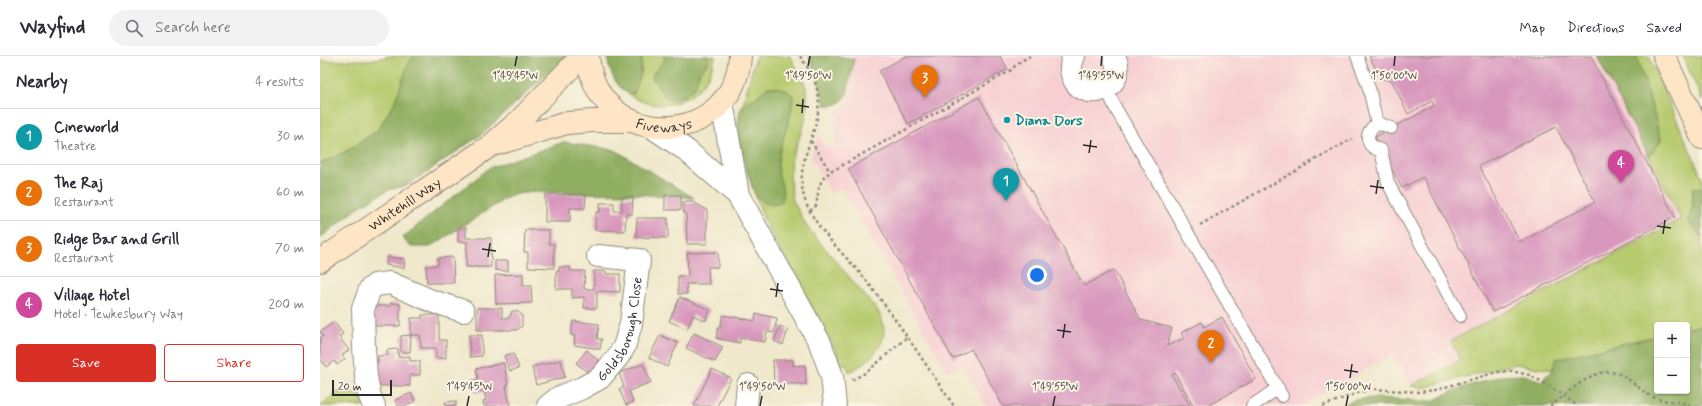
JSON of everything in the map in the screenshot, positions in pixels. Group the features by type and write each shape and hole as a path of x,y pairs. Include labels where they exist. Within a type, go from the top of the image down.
{"main road":[{"name":"Whitehill Way","path":"320,261 490,146 520,120 582,56"},
{"name":"Fiveways","path":"588,56 592,78 601,95 614,109 632,121 652,127 678,127 690,124 702,118 722,102 734,83 740,56"},
{"path":"1664,56 1702,138"},
{"name":"Whitehill Way","path":"490,146 567,123 592,121 632,121"}],"street":[{"path":"1074,56 1071,70 1078,86 1089,91 1100,91 1113,82 1117,73 1117,63 1114,56"},
{"path":"722,102 738,195 820,344 832,376 835,397"},
{"path":"652,127 686,150 738,195"},
{"name":"Goldsborough Close","path":"548,406 558,398 582,388 600,378 618,358 632,324 639,260 598,256"},
{"path":"374,406 369,394 364,348 364,309 370,289 382,283 390,283 432,301 463,311"}],"lane":[{"path":"1357,56 1369,88 1374,127 1368,137 1370,144 1377,150 1381,150 1388,184 1460,316"},
{"path":"1106,88 1187,232 1280,392 1252,406"},
{"path":"1374,127 1387,125 1391,128"}],"path":[{"path":"800,56 816,85 818,97 818,115 804,158 801,178 806,202 822,229 869,284 954,406"},
{"path":"810,211 816,206 820,183 824,176 1010,71 1018,63 1030,56"},
{"path":"1187,232 1374,127"},
{"path":"810,140 829,170 834,170"},
{"path":"835,397 907,338"},
{"path":"1323,406 1360,392 1374,389 1419,392 1435,390 1497,372 1512,371 1529,376 1566,396 1578,406"},
{"path":"1550,406 1594,376 1607,372 1622,375 1652,397 1666,402 1687,403 1692,406"}],"shaded area":[{"path":"838,56 1597,56 1681,219 1451,341 1460,360 1411,386 1393,354 1301,406 986,406 962,364 947,372 850,200 840,188 831,193 811,158 818,135 824,146 835,148 837,128 836,112 848,106 854,60"}],"green space":[{"path":"391,56 414,56 408,65 394,104 377,131 347,151 320,164 320,61 370,60"},
{"path":"414,56 567,56 482,134 408,185 388,190 362,205 320,238 320,164 347,151 377,131 394,104 408,65"},
{"path":"607,56 715,56 707,77 695,93 678,102 661,105 643,102 627,93 614,77"},
{"path":"607,56 642,56 641,74 634,94 627,93 616,82 609,67"},
{"path":"665,56 709,56 708,64 700,71 695,87 686,95 672,100 666,98 652,78 663,62"},
{"path":"756,56 790,56 804,82 807,91 807,109 804,125 792,157 790,179 793,201 807,227 877,310 882,320 884,330 880,347 867,361 849,372 846,363 840,366 836,351 765,222 745,166 738,123"},
{"path":"809,56 838,56 854,59 847,94 838,104 825,105 819,82"},
{"path":"1597,56 1636,56 1646,85 1661,140 1649,157"},
{"path":"1636,56 1649,56 1702,178 1702,189 1693,188 1693,205 1688,220 1693,229 1702,237 1702,325 1690,328 1690,322 1654,322 1654,337 1556,359 1552,370 1515,364 1422,388 1411,386 1460,360 1451,341 1681,219 1649,157 1661,139 1646,85"},
{"path":"1683,56 1702,56 1702,100"},
{"path":"768,87 782,88 793,96 791,114 780,149 778,167 783,190 783,199 781,203 773,205 765,203 755,195 739,145 737,131 740,111 743,105 755,98"},
{"path":"564,142 615,150 694,198 634,194 528,192 511,195 430,247 411,247 402,238 489,168"},
{"path":"1693,188 1702,189 1702,237 1688,220 1693,205"},
{"path":"1702,325 1702,406 1342,406 1354,400 1374,398 1432,401 1455,390 1501,376 1524,375 1541,381 1552,370 1556,359 1654,337 1654,394 1690,394 1690,328"},
{"path":"345,390 363,398 366,406 320,406 336,393"}],"building":[{"path":"906,56 1000,56 1008,69 908,124 879,71"},
{"path":"1369,56 1591,56 1675,217 1493,312 1423,177 1402,188 1375,137 1434,106 1432,101 1408,114 1392,81 1381,79","holes":["1556,127 1595,202 1520,242 1479,166"]},
{"path":"979,97 1084,286 1114,270 1141,320 1172,328 1167,346 1184,338 1181,333 1202,322 1204,327 1222,317 1256,379 1207,406 1193,406 1175,373 1172,375 1190,406 1003,406 971,349 953,359 848,169"},
{"path":"545,194 586,195 585,208 570,208 570,222 545,222"},
{"path":"665,195 681,195 681,210 665,210"},
{"path":"622,197 633,197 632,214 626,214 625,231 595,230 596,212 600,212 600,203 614,203 614,211 622,211"},
{"path":"684,202 693,202 707,210 707,244 687,244 686,213 684,213"},
{"path":"637,218 668,218 668,238 636,237"},
{"path":"466,227 466,238 491,238 491,267 466,267 467,242 458,242 458,228"},
{"path":"525,230 549,230 549,244 554,244 554,268 528,267 528,252 524,252"},
{"path":"718,252 718,267 708,267 709,284 686,284 687,294 678,294 678,276 688,276 687,253"},
{"path":"387,257 405,259 404,268 386,265"},
{"path":"453,257 454,283 427,283 426,266 438,265 438,258"},
{"path":"495,261 508,261 508,271 495,270"},
{"path":"559,267 570,267 570,271 585,271 584,289 594,289 594,271 606,271 606,274 620,274 620,292 597,291 597,308 584,308 584,297 572,298 572,289 556,289 556,271 559,271"},
{"path":"523,274 523,286 531,286 532,303 496,304 495,275"},
{"path":"680,297 710,310 705,321 693,315 687,329 669,321"},
{"path":"390,303 400,304 400,326 374,326 374,306 390,306"},
{"path":"477,308 502,308 502,318 509,318 512,311 517,311 522,315 522,326 517,330 477,330"},
{"path":"756,314 777,318 774,333 767,332 765,342 740,338 740,343 716,338 723,315 755,321"},
{"path":"422,315 439,315 439,340 446,340 446,358 436,358 436,348 421,348 420,335 411,335 411,318 422,318"},
{"path":"573,321 599,324 597,339 602,339 600,349 574,345 575,336 571,335"},
{"path":"334,322 343,334 339,337 349,350 342,355 345,359 337,365 334,361 326,367 320,359 320,338 323,336 320,332"},
{"path":"780,326 788,330 783,345 774,341"},
{"path":"694,333 723,347 715,362 686,348"},
{"path":"411,335 410,352 401,352 401,336"},
{"path":"469,335 482,335 482,356 470,357"},
{"path":"660,335 678,343 667,367 649,358"},
{"path":"398,349 398,357 410,356 410,361 420,361 420,375 410,375 410,386 376,386 376,362 378,363 378,356 388,355 387,350"},
{"path":"587,350 599,361 589,373 576,363"},
{"path":"513,353 519,368 510,371 504,356"},
{"path":"561,360 565,377 536,385 532,367"},
{"path":"773,360 793,360 793,366 805,365 806,384 774,384"},
{"path":"504,363 510,406 484,406 483,401 486,400 484,391 474,393 472,380 478,379 476,369"},
{"path":"643,364 651,382 629,391 633,402 626,405 619,389 624,387 619,373"},
{"path":"712,369 731,378 717,406 694,406"},
{"path":"411,393 415,401 405,406 398,406 395,400"},
{"path":"456,401 456,406 446,406 445,402"}],"place":[{"name":"Ridge Bar and Grill","path":"925,98"},
{"name":"Diana Dors","path":"1007,120"},
{"name":"Village Hotel","path":"1621,183"},
{"name":"Cineworld","path":"1006,201"},
{"name":"The Raj","path":"1211,363"}]}
